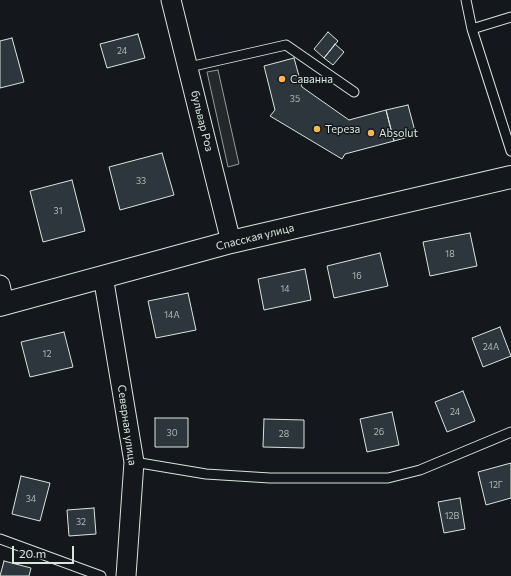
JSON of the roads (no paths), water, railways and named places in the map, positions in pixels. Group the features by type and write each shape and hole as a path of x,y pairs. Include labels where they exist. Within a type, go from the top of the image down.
{"street":[{"name":"бульвар Роз","path":"170,0 232,242"},
{"name":"Спасская улица","path":"1,298 103,276 232,242 511,177"},
{"name":"Северная улица","path":"103,276 134,462 126,576"}],"lane":[{"path":"466,0 472,29 511,151"},
{"path":"472,29 511,17"},
{"path":"188,67 286,45 354,92"},
{"path":"134,462 206,474 270,478 388,478 420,470 511,432"},
{"path":"0,538 101,576"}],"place":[{"name":"Саванна","path":"282,79"},
{"name":"Тереза","path":"317,129"},
{"name":"Absolut","path":"371,133"}]}
